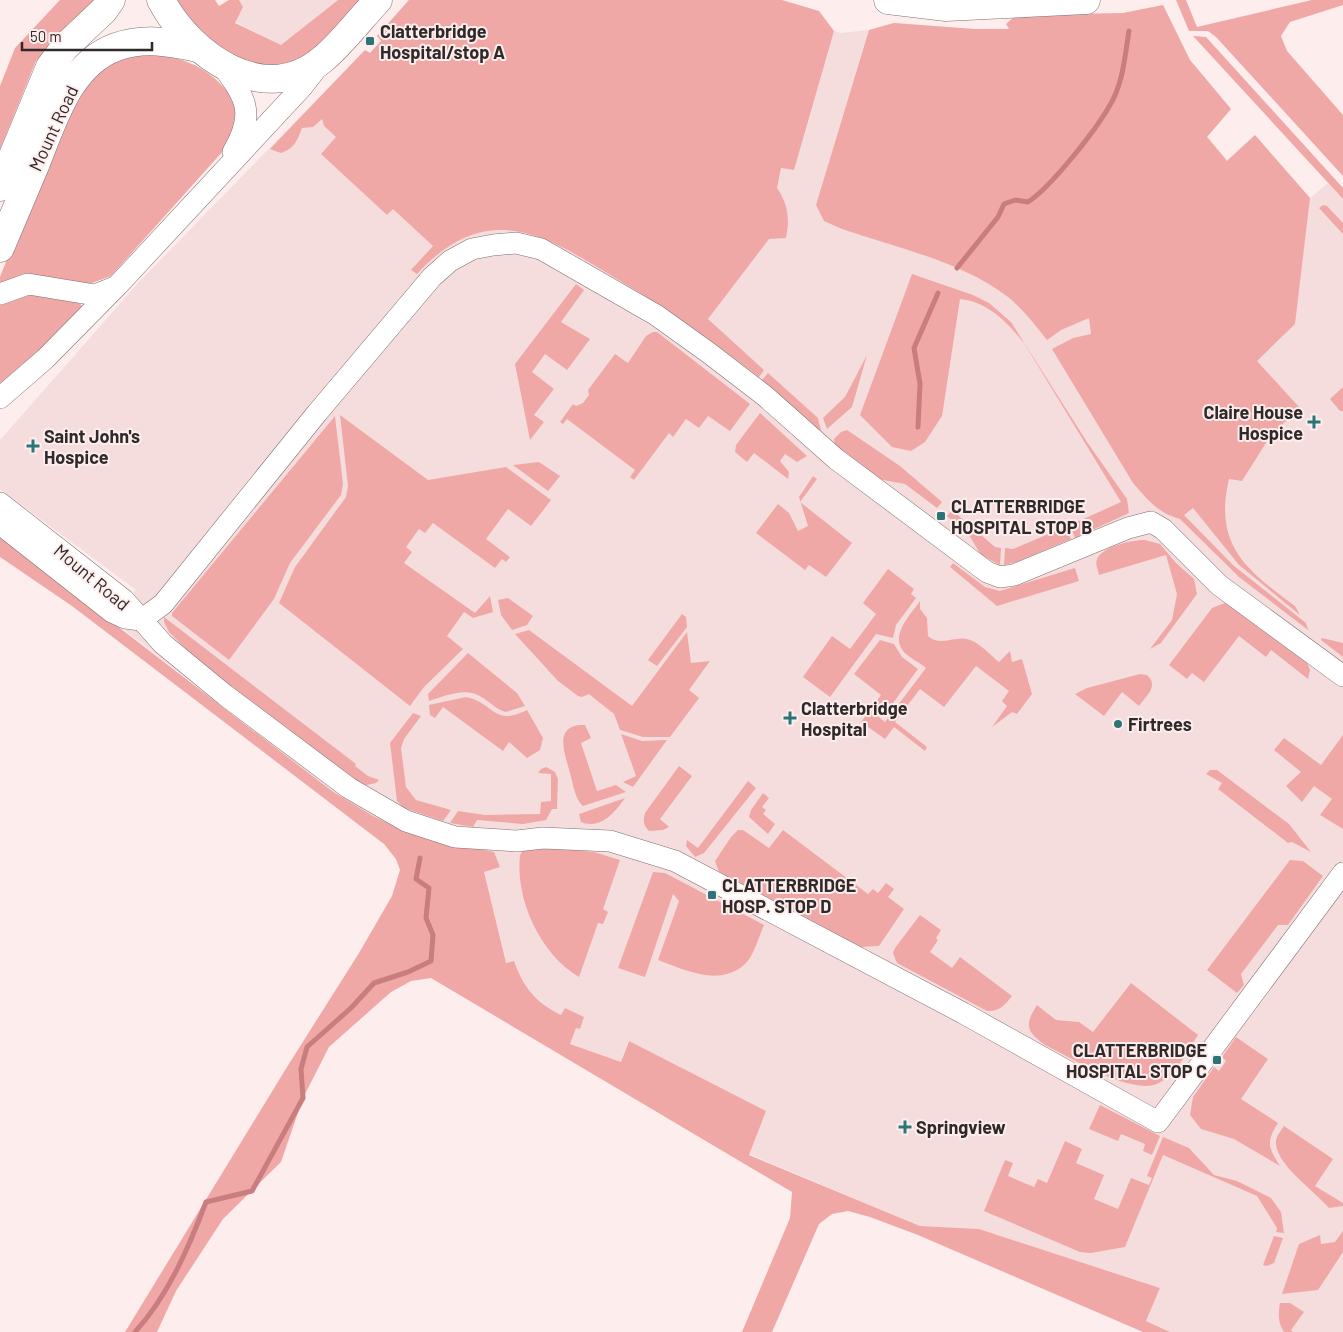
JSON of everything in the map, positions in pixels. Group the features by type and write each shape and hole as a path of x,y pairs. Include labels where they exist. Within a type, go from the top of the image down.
{"main road":[{"name":"Mount Road","path":"0,187 50,67 65,47 112,0"},
{"path":"160,0 177,25 198,48 221,64 242,75 260,78 286,77 306,70 323,60 378,0"},
{"path":"888,0 946,7 1086,0"},
{"name":"Mount Road","path":"0,248 62,100 79,75 96,57 115,47 136,42 159,40 198,48"}],"street":[{"path":"0,412 45,359 117,286 302,87 323,60"},
{"path":"220,174 244,133 247,111 240,90 221,64"},
{"path":"1343,676 1219,585 1163,528 1151,522 1128,528 1014,575 1000,576 987,572 836,459 765,396 656,315 542,249 516,243 493,244 472,249 450,261 432,278 317,413 163,604 141,620 163,644 225,695 349,788 406,820 455,836 517,841 543,838 610,841 675,861 963,1013 1158,1122 1343,873"},
{"path":"0,294 28,284 95,295 117,286"},
{"path":"0,398 45,359"},
{"name":"Mount Road","path":"0,503 124,600 141,620"},
{"name":"Mount Road","path":"0,524 112,612 125,618 141,620"}],"shaded area":[{"path":"60,0 99,0 36,61 0,149 0,86 15,48"},
{"path":"172,0 215,0 219,6 229,0 239,0 243,7 235,23 281,45 338,0 359,0 359,3 312,55 294,65 250,66 205,37"},
{"path":"239,0 338,0 281,45 235,22 243,7"},
{"name":"Clatterbridge Hospital","path":"409,0 469,0 822,34 834,31 841,33 869,30 894,23 974,29 1063,28 1163,5 1190,60 1231,109 1207,136 1227,160 1255,135 1310,198 1328,183 1343,199 1343,1332 1170,1332 1146,1321 1160,1288 979,1229 920,1226 749,1154 765,1111 628,1041 621,1062 570,1044 361,814 113,621 136,590 0,489 0,440 139,282 365,50 370,53 381,41 377,36"},
{"path":"409,0 782,0 819,11 834,31 794,170 781,168 777,188 784,200 787,212 786,238 769,239 708,319 764,370 759,377 721,348 622,282 552,242 526,233 498,230 486,231 463,238 443,250 417,274 411,270 433,246 393,209 387,215 321,154 336,137 324,126 322,119 313,127 302,128 295,144 286,151 281,153 270,149 365,50 370,53 381,41 377,36"},
{"path":"1176,0 1186,0 1197,27 1312,0 1343,0 1343,5 1290,22 1281,36 1287,51 1343,115 1343,176 1216,37 1208,31 1189,31"},
{"path":"1163,5 1190,60 1231,109 1207,137 1227,161 1255,135 1310,198 1295,324 1257,361 1300,408 1271,435 1242,481 1229,479 1225,502 1226,522 1230,539 1238,554 1263,581 1295,606 1300,615 1239,565 1193,508 1184,515 1234,566 1306,623 1308,630 1239,577 1180,519 1160,510 1133,483 1052,349 1073,338 1091,334 1089,318 1061,330 1047,340 1019,307 990,285 949,265 842,229 824,221 816,205 869,30 894,23 974,29 1009,29 1006,24 1016,15 1123,13"},
{"path":"1193,36 1206,37 1343,188 1343,199"},
{"path":"138,54 182,60 205,71 216,80 237,103 232,141 111,276 92,283 0,284 0,277 51,149 77,94 97,74 117,60"},
{"path":"1323,205 1327,206 1343,223 1343,234 1319,208"},
{"path":"912,274 973,295 989,303 1011,322 1087,442 1127,499 1129,513 1075,538 1070,525 1121,502 1024,343 996,314 979,304 960,299 942,416 925,442 911,451 892,447 860,415"},
{"path":"576,284 584,290 561,322 590,339 567,370 545,354 532,372 554,389 534,415 544,422 530,440 515,364"},
{"path":"32,290 78,302 82,306 45,347 0,387 0,305 6,299"},
{"path":"657,332 750,404 730,431 708,416 699,428 686,419 673,437 669,433 634,480 630,477 635,470 567,419 563,424 560,422 573,404 576,406 583,403 589,395 588,390 615,354 628,363 646,336"},
{"path":"867,355 852,407 827,429 823,418 845,397"},
{"path":"768,373 818,418 821,431 814,430 762,380"},
{"path":"1343,387 1343,411 1340,411 1330,399"},
{"path":"760,413 807,456 797,462 785,454 780,461 789,472 788,479 754,453 747,462 735,452 736,445"},
{"path":"340,415 428,480 506,467 551,500 531,526 508,509 486,539 510,557 506,562 502,559 495,568 433,523 425,533 419,529 406,547 412,552 404,563 475,613 490,596 493,612 473,618 464,612 447,636 463,649 424,687 410,706 279,603 295,567 346,497 348,486"},
{"path":"335,416 343,484 341,495 290,563 274,599 229,660 172,616 172,613"},
{"path":"847,430 900,466 942,502 937,508 905,484 878,479 835,447 834,439 841,432"},
{"path":"539,462 560,476 548,491 513,465"},
{"path":"813,476 817,479 800,501 799,497"},
{"path":"801,503 852,543 826,577 809,565 805,570 756,533 778,504 789,513 798,531 808,526"},
{"path":"952,510 995,547 1001,548 1000,565 981,555 969,535 947,516"},
{"path":"1065,527 1071,539 1017,562 1004,565 1005,548 1013,549"},
{"path":"0,536 332,791 373,816 407,832 494,852 500,867 484,872 506,963 514,961 526,986 544,1005 561,1015 565,1008 584,1017 580,1029 576,1028 570,1044 621,1062 629,1041 766,1111 749,1155 920,1226 979,1229 1160,1288 1146,1321 1170,1332 1143,1332 918,1235 848,1211 832,1214 819,1224 772,1332 742,1332 790,1218 792,1192 431,978 411,981 391,992 329,1047 303,1098 281,1162 223,1219 176,1291 157,1332 125,1332 359,953 392,896 400,870 396,859 384,844 72,606 0,557"},
{"path":"1145,540 1160,544 1176,563 1194,579 1197,594 1161,643 1150,649 1172,620 1177,594 1166,555 1099,575 1096,563 1100,554 1111,547"},
{"path":"953,563 985,587 1000,591 1075,568 1079,581 997,606 950,567"},
{"path":"888,569 914,589 911,594 916,598 896,625 893,638 876,634 830,697 803,677 832,636 850,649 876,614 863,603"},
{"path":"508,598 533,616 527,625 512,630 501,615 498,600"},
{"path":"920,601 920,609 927,618 928,636 938,641 970,640 981,646 999,662 1010,651 1012,662 1022,659 1032,694 1017,714 1012,712 992,727 1007,706 1002,701 1009,691 976,666 944,707 920,689 895,722 927,747 925,751 894,727 885,739 861,722 870,710 885,722 926,668 903,651 899,638 903,625"},
{"path":"1225,603 1233,606 1307,662 1310,670 1308,679 1271,650 1266,657 1239,636 1204,682 1192,673 1187,679 1169,665 1212,608"},
{"path":"682,614 686,617 687,627 657,666 648,660"},
{"path":"164,617 356,764 355,766 368,776 379,780 376,783 362,786 259,709 187,650 169,632 164,622"},
{"path":"529,630 632,706 687,632 691,663 710,661 689,690 699,698 670,737 643,737 620,730 614,714 589,694 582,697 578,696 558,681 515,634"},
{"path":"1322,638 1343,643 1343,657 1321,640"},
{"path":"880,640 894,644 902,657 918,669 885,714 873,706 881,695 854,674"},
{"path":"468,653 517,693 525,706 506,712 476,694 463,692 429,701 428,694"},
{"path":"1140,674 1147,675 1152,683 1152,687 1139,706 1122,692 1104,716 1075,694 1087,688"},
{"path":"466,697 476,700 500,715 516,715 527,710 543,738 540,750 527,758 509,742 503,751 443,707 435,718 430,715 429,705"},
{"path":"413,713 421,716 404,739 401,748 406,787 416,800 451,810 443,821 404,808 397,801 390,743"},
{"path":"585,725 591,738 581,743 597,791 616,785 626,792 583,806 578,800 575,791 563,742 564,735 568,729"},
{"path":"621,734 642,741 667,740 633,787 623,782 636,776"},
{"path":"1343,735 1343,829 1320,815 1332,799 1314,786 1302,802 1286,786 1301,772 1274,750 1284,738 1321,765"},
{"path":"679,766 692,776 660,819 669,827 663,830 649,831 644,823 645,813"},
{"path":"546,767 555,772 558,779 557,809 552,809 546,820 523,824 477,820 473,827 450,823 458,811 485,815 540,814 541,802 551,801 551,774 538,773"},
{"path":"1210,770 1217,770 1289,824 1311,852 1292,842 1288,843 1218,789 1222,783 1206,774"},
{"path":"748,781 756,788 704,853 695,857 686,846 687,840 698,848"},
{"path":"763,793 769,798 762,807 766,810 763,814 775,824 768,834 749,817 751,810"},
{"path":"625,798 612,814 601,822 588,824 581,822 579,814"},
{"path":"738,830 743,830 769,848 783,830 868,894 873,889 878,893 886,883 894,889 888,897 904,909 879,946 861,947 719,872 715,861"},
{"path":"537,846 594,852 620,860 603,909 608,912 603,924 598,923 579,977 565,967 542,940 526,907 520,872 520,855 523,851"},
{"path":"1290,860 1303,861 1323,876 1288,925 1278,925 1241,974 1244,985 1237,993 1207,970"},
{"path":"653,872 665,873 764,925 749,960 736,970 714,976 691,972 658,960 679,901 673,894 645,977 618,968"},
{"path":"920,915 941,930 936,938 938,940 930,952 952,968 960,957 1012,996 1004,1005 998,1009 987,1011 897,963 893,953 895,948"},
{"path":"1131,983 1198,1035 1176,1068 1159,1083 1148,1086 1134,1085 1102,1074 1045,1045 1034,1036 1029,1027 1030,1017 1037,1005 1056,1020 1079,1022 1093,1032"},
{"path":"1236,1037 1268,1059 1241,1099 1278,1123 1270,1144 1280,1166 1234,1139 1201,1129 1190,1115 1193,1097 1214,1067 1219,1071 1226,1061 1222,1057"},
{"path":"1100,1105 1160,1136 1152,1155 1143,1151 1145,1144 1121,1134 1118,1141 1089,1129"},
{"path":"1284,1126 1333,1159 1315,1186 1343,1203 1343,1206 1329,1208 1296,1176 1281,1158 1276,1140"},
{"path":"1163,1137 1189,1148 1214,1175 1237,1181 1271,1198 1281,1212 1284,1233 1276,1232 1277,1228 1257,1196 1163,1155 1125,1247 1091,1253 1080,1252 984,1211 1005,1160 1013,1163 1008,1176 1034,1187 1038,1179 1047,1183 1065,1141 1082,1149 1076,1163 1104,1175 1094,1199 1118,1209 1131,1178 1149,1185 1152,1178 1147,1176"},
{"path":"1343,1231 1343,1252 1318,1290 1282,1294 1299,1244 1320,1235 1321,1244 1335,1242"},
{"path":"1274,1236 1283,1238 1274,1263 1267,1266 1263,1265"},
{"path":"1280,1303 1290,1303 1304,1312 1291,1330 1293,1332 1284,1332 1282,1329 1279,1318"}],"waterway":[{"path":"957,268 998,217 1004,204 1015,200 1028,202 1038,195 1095,129 1118,88 1129,31"},
{"path":"918,427 920,384 914,348 938,293"},
{"path":"135,1332 158,1303 167,1287 185,1253 206,1202 252,1191 303,1098 301,1069 307,1047 351,1008 374,983 408,972 431,961 433,935 426,918 429,888 416,879 420,858"}],"place":[{"name":"Clatterbridge Hospital/stop A","path":"370,41"},
{"name":"Claire House Hospice","path":"1314,422"},
{"name":"Saint John's Hospice","path":"33,446"},
{"name":"CLATTERBRIDGE HOSPITAL STOP B","path":"941,516"},
{"name":"Clatterbridge Hospital","path":"790,718"},
{"name":"Firtrees","path":"1118,724"},
{"name":"CLATTERBRIDGE HOSP. STOP D","path":"712,895"},
{"name":"CLATTERBRIDGE HOSPITAL STOP C","path":"1217,1060"},
{"name":"Springview","path":"905,1127"}]}
